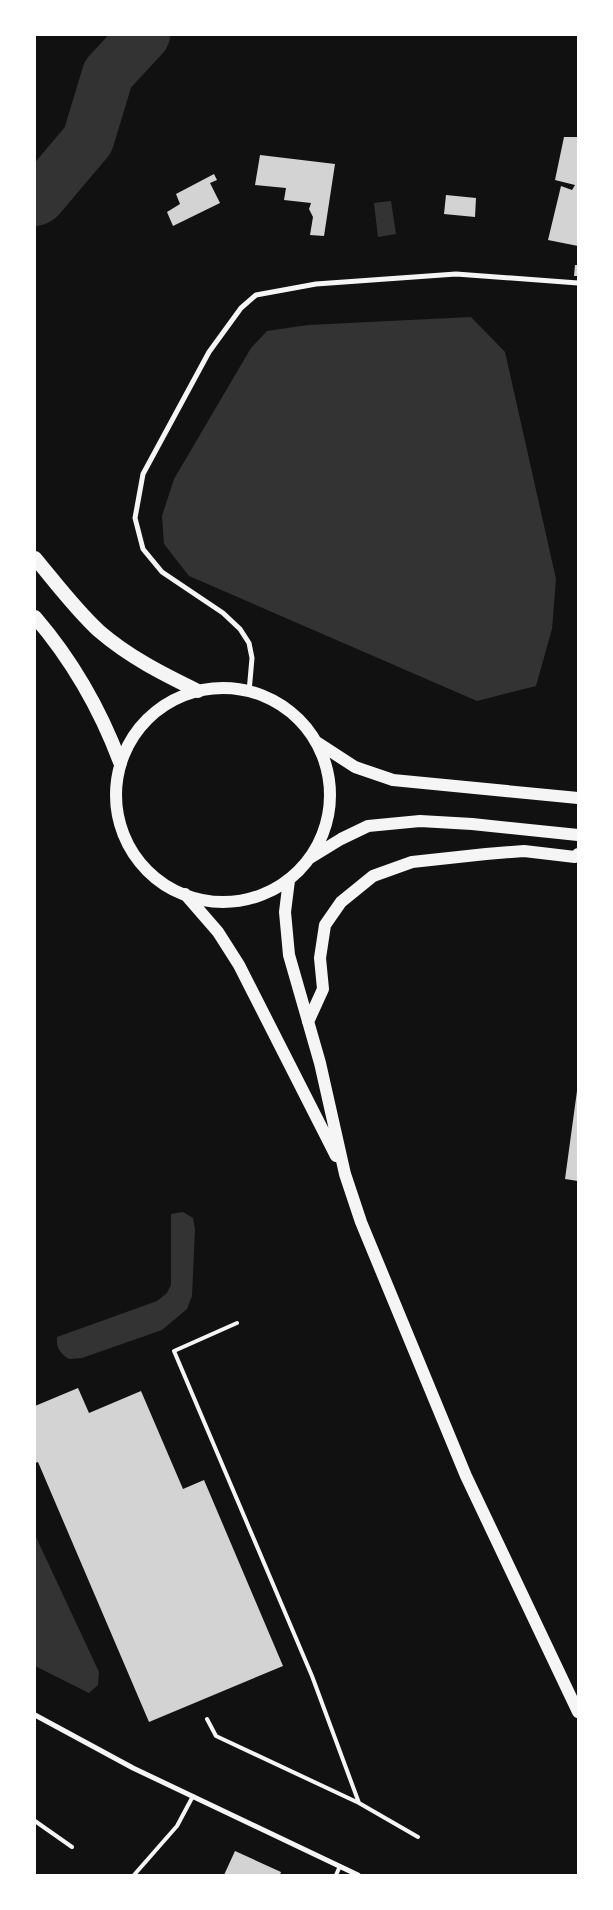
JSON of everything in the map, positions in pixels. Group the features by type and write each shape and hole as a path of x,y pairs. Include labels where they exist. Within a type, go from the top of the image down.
{"highway":[{"path":"35,558 99,630 127,652 159,672 198,691"},
{"path":"35,617 79,674 110,734 120,762"}],"main road":[{"path":"310,858 328,821 329,780 315,741 302,723 285,708 265,696 243,690 221,688 198,691 168,702 143,722 120,762 115,785 114,805 118,822 134,857 160,884 185,894 227,904 260,897 289,880 310,858 341,839 368,826 420,821 472,824 578,835"},
{"path":"315,741 355,767 393,780 578,798"},
{"path":"308,1022 323,989 320,958 325,925 341,902 373,876 412,862 458,857 524,851 575,857 578,854"},
{"path":"289,880 285,912 290,955 320,1063 345,1174 361,1222 466,1476 578,1712"},
{"path":"185,894 218,932 239,965 345,1174"}],"street":[{"path":"249,692 252,658 249,643 240,629 223,613 162,572 143,549 135,518 142,474 209,352 241,308 256,295 316,284 456,274 578,283"},
{"path":"35,1715 133,1768 358,1875"}],"lane":[{"path":"237,1323 174,1351 312,1676 359,1803"},
{"path":"207,1719 216,1736 359,1803 418,1837"},
{"path":"134,1875 177,1826 193,1796"},
{"path":"35,1821 72,1847"},
{"path":"336,1875 340,1866"}],"shaded area":[{"path":"391,201 396,234 378,237 374,203"},
{"path":"471,317 505,352 556,579 552,629 536,686 477,701 189,576 164,544 162,516 174,479 251,348 267,331 308,325"},
{"path":"183,1212 193,1218 195,1229 192,1296 187,1309 162,1330 82,1358 69,1359 66,1357 58,1347 57,1337 157,1301 167,1293 171,1285 171,1214"},
{"path":"35,1535 99,1672 98,1685 89,1693 35,1666"}],"building":[{"path":"564,137 578,137 578,246 548,240 561,186 572,190 575,185 555,180"},
{"path":"260,155 335,164 324,236 310,235 313,217 309,209 311,203 284,200 286,188 255,185"},
{"path":"214,174 217,180 210,183 220,203 173,226 167,212 180,204 176,194"},
{"path":"446,195 476,198 475,217 444,214"},
{"path":"575,265 578,265 578,276 574,276"},
{"path":"578,1091 578,1181 565,1179"},
{"path":"78,1388 89,1413 141,1391 183,1489 204,1480 283,1666 149,1722 38,1462 35,1463 35,1406"},
{"path":"235,1851 281,1872 280,1875 224,1875"}],"waterway":[{"path":"35,200 39,198 88,140 108,74 144,35"}]}
